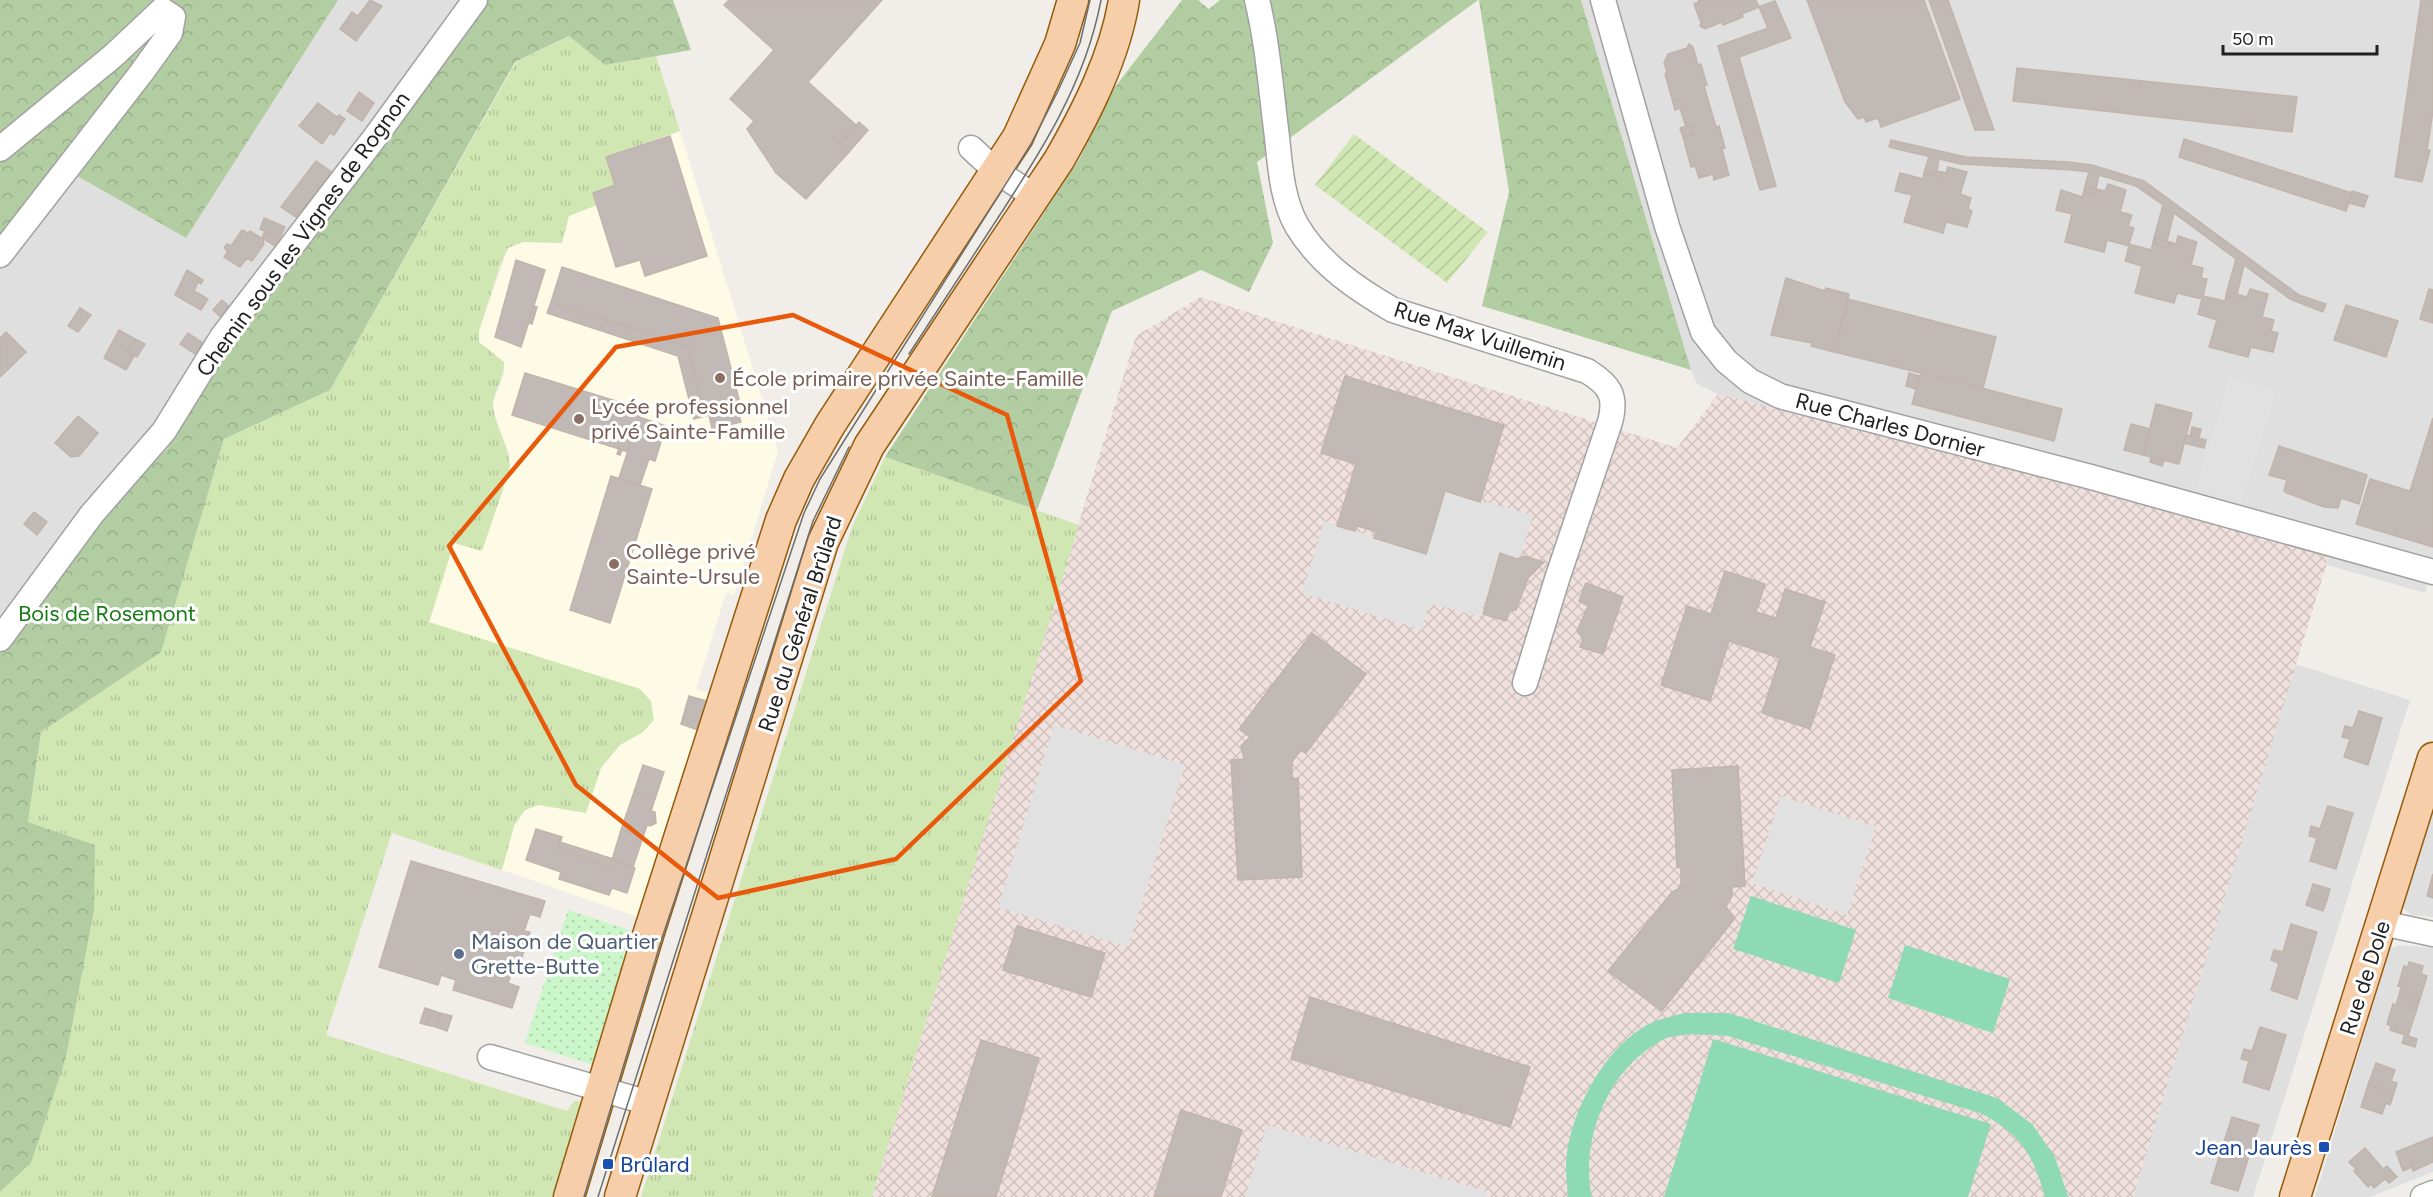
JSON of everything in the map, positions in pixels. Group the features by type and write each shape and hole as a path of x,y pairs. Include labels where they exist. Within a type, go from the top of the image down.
{"main road":[{"path":"569,1197 739,646 768,557 790,500 799,479 830,425 1018,136 1046,79 1060,44 1073,0"},
{"name":"Rue du Général Brûlard","path":"620,1197 823,542 869,446 1059,160 1080,122 1108,59 1124,0"},
{"name":"Rue de Dole","path":"2295,1197 2433,758"}],"street":[{"name":"Chemin sous les Vignes de Rognon","path":"0,639 92,514 164,431 222,337 376,136 475,0"},
{"name":"Rue Max Vuillemin","path":"1257,0 1266,35 1282,184 1296,224 1333,270 1365,294 1393,310 1587,371 1600,379 1612,397 1614,407 1610,422 1525,683"},
{"name":"Rue Charles Dornier","path":"1603,0 1667,226 1700,322 1714,348 1750,381 1780,396 2091,477 2433,572"},
{"path":"0,149 113,56 162,10 173,17 170,33 142,72 0,255"},
{"path":"971,148 996,171 1034,196"},
{"path":"2382,923 2433,934"},
{"path":"490,1057 649,1103"},
{"path":"2423,1197 2433,1193"}],"highlighted area":[{"path":"793,315 1007,415 1081,681 896,859 718,898 576,785 449,546 616,347"}],"shaded area":[{"path":"338,0 483,0 227,343 167,449 113,502 0,653 0,238 65,169 186,238"},
{"path":"1581,0 2433,0 2433,567 2425,593 2327,565 2330,550 1718,394 1697,384"},
{"path":"680,131 778,451 734,595 726,593 696,689 709,694 639,917 502,870 514,826 525,810 539,805 586,813 601,768 620,745 643,732 651,701 640,689 429,623 454,542 482,551 510,456 495,416 493,403 505,372 489,350 479,342 479,331 508,248 523,242 562,243 568,216 597,205 606,157"},
{"path":"1200,297 1677,448 1718,394 2331,550 2133,1197 872,1197 1136,336"},
{"path":"2230,377 2276,391 2241,505 2195,491"},
{"path":"1445,491 1533,515 1520,558 1500,554 1480,617 1431,605 1428,608 1422,630 1302,593 1324,521 1426,553"},
{"path":"2295,664 2410,700 2253,1197 2133,1197"},
{"path":"1054,725 1185,765 1128,947 998,907"},
{"path":"1781,796 1876,827 1847,915 1752,883"},
{"path":"2433,811 2433,917 2412,915 2403,908"},
{"path":"2399,945 2433,948 2433,1172 2370,1197 2315,1197 2390,949"},
{"path":"1267,1125 1488,1192 1486,1197 1245,1197"}],"green space":[{"path":"0,0 338,0 186,238 65,169 0,238"},
{"name":"Bois de Rosemont","path":"483,0 673,0 691,50 605,65 569,36 515,62 330,390 224,439 161,652 41,732 28,822 95,845 94,910 66,1057 31,1163 0,1192 0,653 113,502 167,449 227,343"},
{"path":"1182,0 1198,0 1209,9 1220,0 1478,0 1257,162 1273,243 1249,292 1201,270 1112,311 1037,510 885,457 1080,158 1115,87"},
{"path":"1479,0 1581,0 1691,370 1482,306 1509,192"},
{"path":"570,36 605,65 656,56 680,131 607,157 615,185 597,205 569,216 562,243 523,242 508,248 479,331 479,342 504,362 493,410 507,451 510,469 482,551 454,543 429,622 640,689 651,701 654,720 643,732 620,745 601,768 586,813 539,805 525,810 514,826 502,870 392,833 326,1035 567,1111 574,1101 579,1101 581,1106 553,1197 0,1197 0,1192 31,1163 95,845 28,822 41,732 161,651 224,439 330,390 516,62"},
{"path":"1354,134 1488,232 1447,283 1315,185"},
{"path":"885,457 1079,525 872,1197 641,1197 852,527"},
{"path":"1751,896 1856,930 1839,983 1733,949"},
{"path":"568,910 636,932 593,1065 525,1043"},
{"path":"1905,945 2010,979 1993,1033 1888,998"},
{"path":"1684,1013 1729,1013 1997,1098 2032,1124 2055,1157 2068,1197 2045,1197 2036,1169 2023,1147 2006,1129 1980,1113 1728,1036 1696,1034 1679,1035 1660,1041 1633,1062 1619,1077 1599,1115 1593,1135 1589,1177 1592,1197 1568,1197 1566,1165 1568,1146 1573,1126 1591,1085 1617,1049 1633,1035 1653,1022"},
{"path":"1713,1039 1991,1124 1968,1197 1664,1197"}],"building":[{"path":"370,0 382,6 356,41 340,29 352,12 358,16"},
{"path":"729,0 882,0 808,82 856,125 839,143 849,152 806,199 776,173 747,129 754,121 730,99 774,50 724,5"},
{"path":"1698,0 1756,0 1759,7 1742,14 1743,17 1705,29 1700,26 1694,4 1699,2"},
{"path":"1807,0 1924,0 1960,99 1881,127 1878,118 1866,122 1864,117 1858,119 1845,102"},
{"path":"1929,0 1948,0 1994,130 1975,130"},
{"path":"2421,0 2433,0 2433,111 2427,150 2430,150 2422,182 2395,177"},
{"path":"1775,1 1791,38 1739,57 1776,186 1760,190 1718,46 1768,28 1759,7"},
{"path":"1689,44 1693,47 1698,65 1701,64 1707,85 1704,86 1725,148 1722,149 1729,175 1714,180 1713,174 1699,178 1695,166 1691,167 1683,137 1693,134 1690,125 1686,127 1680,108 1684,107 1682,99 1673,102 1665,74 1667,72 1664,63 1668,54 1687,48"},
{"path":"2017,68 2297,97 2292,132 2013,101"},
{"path":"359,92 374,103 362,121 347,111"},
{"path":"1682,99 1684,107 1675,110 1673,102"},
{"path":"318,103 337,117 339,115 345,119 334,135 330,133 322,144 299,126"},
{"path":"859,122 868,130 849,152 839,143"},
{"path":"1690,125 1693,134 1683,137 1680,128"},
{"path":"670,136 707,256 645,276 640,260 616,267 593,193 615,185 606,157"},
{"path":"2184,139 2352,193 2346,211 2179,157"},
{"path":"1891,140 1966,157 2092,165 2144,181 2299,295 2326,304 2323,312 2290,299 2244,265 2237,294 2227,291 2236,259 2174,213 2167,241 2154,238 2163,205 2136,186 2099,175 2096,189 2085,186 2089,172 1960,164 1889,147"},
{"path":"1929,156 1939,159 1937,171 1942,172 1941,177 1924,173"},
{"path":"316,161 333,173 296,217 281,207"},
{"path":"1948,167 1967,172 1960,194 1971,198 1968,209 1972,211 1967,227 1946,222 1943,233 1904,222 1912,195 1895,191 1900,173 1923,179 1924,173 1941,177 1942,172 1946,173"},
{"path":"2108,184 2126,190 2120,212 2132,215 2128,226 2134,228 2129,244 2151,250 2153,243 2168,248 2170,242 2176,244 2178,236 2197,242 2191,265 2203,268 2201,278 2207,279 2203,296 2225,301 2226,296 2241,300 2243,296 2247,297 2250,289 2268,294 2262,317 2274,320 2271,331 2278,333 2273,352 2251,347 2248,357 2209,347 2217,320 2198,314 2202,299 2177,293 2174,303 2135,293 2142,266 2125,261 2129,246 2107,240 2104,252 2065,242 2072,214 2056,210 2061,190 2082,197 2084,191 2099,195 2100,190 2105,191"},
{"path":"2085,186 2100,190 2099,195 2084,191"},
{"path":"2352,191 2368,196 2364,207 2349,203"},
{"path":"264,218 285,227 280,238 260,229"},
{"path":"242,230 248,233 250,231 263,239 264,244 252,261 247,258 240,267 224,257 228,251 224,248 227,244 231,246"},
{"path":"265,231 280,238 275,246 262,238"},
{"path":"2154,238 2170,242 2168,248 2153,243"},
{"path":"516,260 545,270 521,347 495,337"},
{"path":"562,267 718,318 741,407 705,416 688,347 551,302"},
{"path":"187,270 203,280 201,284 198,282 194,291 208,299 201,310 175,295"},
{"path":"1786,278 1825,291 1826,288 1849,294 1834,352 1811,346 1812,343 1771,335"},
{"path":"2429,289 2433,290 2433,323 2420,319"},
{"path":"2227,291 2243,296 2241,300 2226,296"},
{"path":"1848,299 1996,337 1983,388 1834,352"},
{"path":"222,300 231,308 222,318 213,310"},
{"path":"551,302 688,347 705,416 694,419 678,356 547,313"},
{"path":"2346,305 2398,321 2386,357 2334,340"},
{"path":"534,306 537,307 532,324 528,323"},
{"path":"80,308 91,315 78,332 68,326"},
{"path":"119,330 135,339 127,352 134,356 126,370 104,358"},
{"path":"6,332 26,352 0,377 0,338"},
{"path":"188,333 203,343 195,354 180,344"},
{"path":"135,339 145,344 137,357 127,352"},
{"path":"1921,372 2062,409 2054,441 1912,404"},
{"path":"525,373 642,409 628,452 622,450 620,455 617,454 619,449 512,415"},
{"path":"1909,373 1919,376 1916,389 1906,386"},
{"path":"1345,376 1504,425 1480,502 1445,491 1426,554 1374,538 1377,532 1372,530 1357,526 1355,531 1337,526 1356,464 1321,453"},
{"path":"2156,404 2192,413 2179,464 2143,455"},
{"path":"737,408 741,422 712,429 709,415"},
{"path":"78,416 98,433 79,456 71,457 55,443"},
{"path":"639,417 666,426 655,461 649,459 640,485 619,478"},
{"path":"2433,418 2433,547 2356,524 2370,479 2410,491"},
{"path":"2131,424 2150,429 2143,455 2124,450"},
{"path":"2192,427 2201,429 2199,438 2190,436"},
{"path":"2186,435 2206,440 2204,448 2184,443"},
{"path":"2279,446 2367,475 2359,504 2341,498 2338,508 2324,507 2284,491 2287,480 2269,475"},
{"path":"2151,457 2164,460 2162,466 2150,462"},
{"path":"611,476 652,489 610,623 570,610"},
{"path":"34,512 47,522 37,535 24,524"},
{"path":"1500,553 1517,559 1524,556 1544,562 1528,578 1516,610 1509,611 1506,621 1483,614"},
{"path":"1725,571 1765,584 1756,612 1776,618 1785,589 1825,602 1810,647 1835,655 1810,729 1762,713 1780,658 1729,641 1710,701 1661,685 1687,606 1711,614"},
{"path":"1586,583 1623,597 1603,654 1580,647 1583,639 1577,631 1588,606 1579,601"},
{"path":"1312,633 1366,674 1306,753 1300,750 1292,762 1292,779 1298,778 1302,877 1238,880 1231,760 1244,759 1241,746 1250,737 1239,729"},
{"path":"689,696 707,701 698,730 681,724"},
{"path":"2359,711 2382,718 2368,765 2344,757 2350,739 2342,737 2345,726 2353,728"},
{"path":"643,765 664,772 655,799 634,792"},
{"path":"1738,766 1745,886 1732,887 1732,896 1726,907 1735,918 1662,1011 1608,971 1681,883 1681,868 1677,867 1672,770"},
{"path":"634,792 655,799 651,811 655,812 656,823 647,825 643,837 621,830"},
{"path":"2328,806 2353,813 2336,869 2310,861 2317,838 2309,836 2311,826 2320,829"},
{"path":"536,829 562,837 558,849 610,866 612,860 635,868 627,893 612,888 609,895 559,879 561,872 526,860"},
{"path":"621,830 643,837 633,867 612,860"},
{"path":"560,842 613,859 610,866 558,849"},
{"path":"411,861 545,901 540,917 530,914 524,931 530,932 517,973 512,971 508,983 519,987 512,1008 453,990 456,980 441,975 438,985 379,967"},
{"path":"2433,874 2433,898 2427,896"},
{"path":"2313,884 2330,889 2327,900 2310,894"},
{"path":"2310,894 2327,900 2323,911 2306,905"},
{"path":"2291,924 2317,932 2297,999 2271,990 2279,963 2271,960 2274,950 2283,952"},
{"path":"1017,926 1105,953 1091,997 1003,970"},
{"path":"2409,962 2423,966 2421,974 2427,976 2419,1002 2399,995 2401,987 2398,986 2404,966 2408,967"},
{"path":"2399,995 2419,1002 2408,1036 2417,1039 2415,1047 2402,1043 2405,1035 2390,1030 2391,1026 2387,1024 2393,1004 2396,1005"},
{"path":"1310,997 1530,1067 1510,1127 1291,1059"},
{"path":"425,1008 431,1010 427,1025 420,1023"},
{"path":"431,1010 440,1013 436,1027 427,1025"},
{"path":"440,1013 452,1016 447,1031 436,1027"},
{"path":"2260,1027 2286,1035 2269,1090 2243,1082 2249,1061 2241,1059 2244,1049 2252,1051"},
{"path":"981,1040 1039,1058 996,1197 932,1197"},
{"path":"2376,1063 2395,1070 2391,1081 2397,1083 2394,1093 2368,1085"},
{"path":"2368,1085 2394,1093 2390,1105 2386,1103 2382,1114 2361,1107"},
{"path":"1181,1110 1242,1130 1221,1197 1154,1197"},
{"path":"2232,1117 2259,1125 2238,1191 2211,1183 2220,1154 2213,1152 2216,1143 2223,1145"},
{"path":"2433,1137 2433,1162 2413,1171 2412,1167 2403,1171 2396,1152"},
{"path":"2365,1148 2383,1169 2387,1166 2397,1177 2389,1183 2385,1179 2374,1188 2371,1184 2368,1187 2349,1162"}],"tram line":[{"path":"584,1197 662,938 804,513 820,479 1031,144 1080,43 1090,0"},
{"path":"909,354 1042,148 1084,62 1101,0"},
{"path":"598,1197 813,521 849,447"}],"place":[{"name":"École primaire privée Sainte-Famille","path":"720,378"},
{"name":"Lycée professionnel privé Sainte-Famille","path":"579,419"},
{"name":"Collège privé Sainte-Ursule","path":"614,564"},
{"name":"Maison de Quartier Grette-Butte","path":"459,954"},
{"name":"Jean Jaurès","path":"2324,1147"},
{"name":"Brûlard","path":"608,1164"}]}
